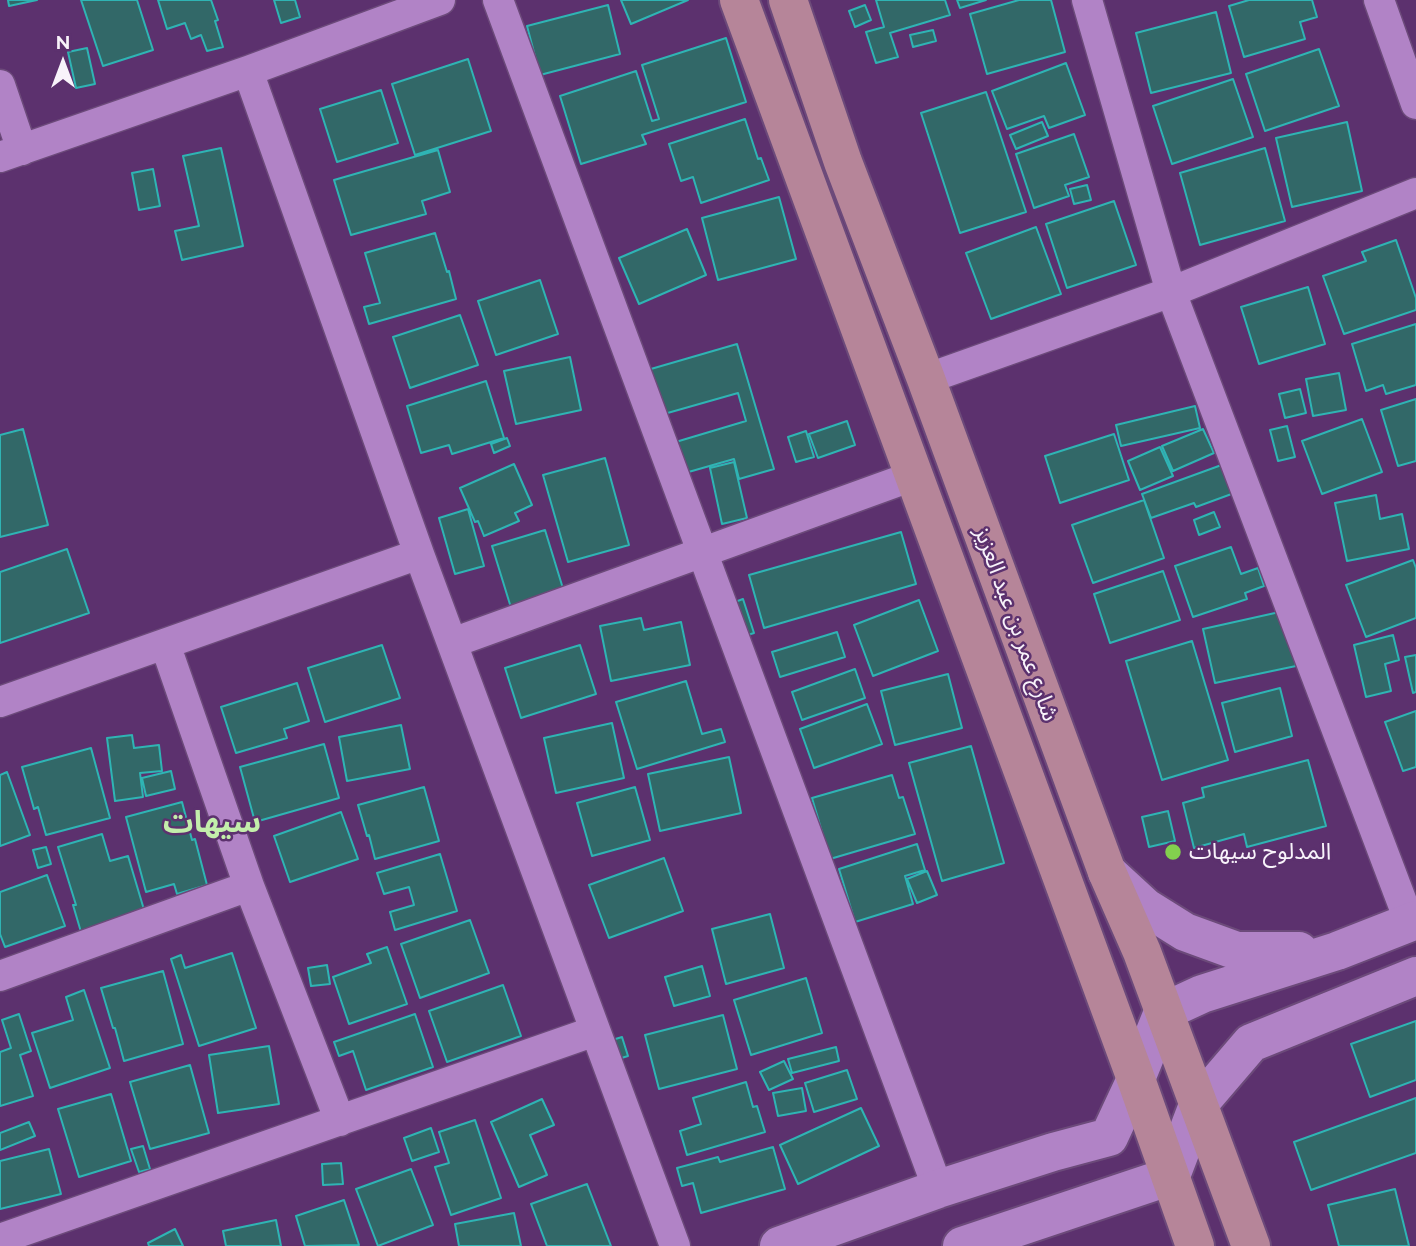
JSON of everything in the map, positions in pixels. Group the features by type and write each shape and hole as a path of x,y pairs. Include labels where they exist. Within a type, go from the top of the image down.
{"main road":[{"name":"شارع عمر بن عبد العزيز","path":"739,0 1195,1246"},
{"name":"شارع عمر بن عبد العزيز","path":"788,0 843,162 926,379 1107,872 1142,952 1251,1246"}],"street":[{"path":"0,85 11,153 248,71 440,0"},
{"path":"498,0 938,1189"},
{"path":"779,1246 938,1189 1109,1137 1163,1012 1202,994 1337,951 1413,922 1171,292 1087,0"},
{"path":"1379,0 1414,91"},
{"path":"248,71 419,554 675,1246"},
{"path":"926,379 1171,292 1416,193"},
{"path":"452,643 913,475"},
{"path":"0,702 419,554"},
{"path":"165,644 250,886 340,1121"},
{"path":"1107,872 1145,907 1185,932 1237,951 1337,951"},
{"path":"0,976 250,886"},
{"path":"962,1246 1171,1176 1198,1105 1251,1044 1416,976"},
{"path":"0,1239 595,1031"}],"building":[{"path":"8,0 37,0 9,6"},
{"path":"81,0 137,0 153,50 103,66"},
{"path":"158,0 211,0 223,47 207,51 201,35 191,39 185,23 167,29"},
{"path":"274,0 295,0 300,17 281,23"},
{"path":"621,0 688,0 631,24"},
{"path":"876,0 945,0 950,15 890,33 898,57 876,63 866,32 884,27"},
{"path":"957,0 986,0 960,8"},
{"path":"1019,0 1051,0 1065,52 987,74 970,14"},
{"path":"1249,0 1312,0 1317,17 1300,22 1305,39 1244,57 1229,6"},
{"path":"608,5 620,54 540,75 527,26"},
{"path":"865,5 871,20 855,27 849,11"},
{"path":"1216,12 1231,73 1151,93 1136,33"},
{"path":"933,30 936,41 913,47 910,35"},
{"path":"726,38 746,102 642,135 646,144 581,164 560,96 636,71 652,121 659,119 642,65"},
{"path":"87,48 95,84 76,88 68,52"},
{"path":"1319,49 1339,106 1265,131 1246,74"},
{"path":"468,59 491,131 415,155 392,84"},
{"path":"1066,63 1085,115 1049,128 1044,116 1007,129 992,91"},
{"path":"1233,79 1253,137 1172,164 1153,106"},
{"path":"381,90 398,143 337,162 320,109"},
{"path":"986,92 1026,212 960,233 921,113"},
{"path":"745,119 758,159 761,158 769,180 701,203 693,177 681,181 669,144"},
{"path":"1042,122 1048,136 1016,149 1010,135"},
{"path":"1347,122 1362,191 1292,207 1276,138"},
{"path":"1074,134 1089,177 1065,185 1069,196 1034,208 1016,154"},
{"path":"221,148 243,246 182,260 175,231 199,226 183,156"},
{"path":"1265,148 1285,221 1200,245 1180,173"},
{"path":"438,150 450,192 422,201 426,214 351,235 334,180"},
{"path":"153,169 160,206 139,210 132,173"},
{"path":"1087,185 1091,200 1074,204 1070,189"},
{"path":"779,197 796,259 718,280 702,218"},
{"path":"1114,201 1136,265 1067,288 1046,224"},
{"path":"1036,227 1061,294 991,319 966,253"},
{"path":"687,229 706,275 639,304 619,258"},
{"path":"435,233 456,299 369,324 364,307 380,303 365,253"},
{"path":"1396,240 1416,298 1416,310 1344,334 1323,276 1366,261 1362,252"},
{"path":"540,280 558,334 496,355 478,301"},
{"path":"1308,287 1325,344 1259,364 1241,307"},
{"path":"460,315 478,365 410,388 393,337"},
{"path":"1416,324 1416,385 1386,394 1383,385 1366,391 1352,344"},
{"path":"737,344 774,469 739,479 734,459 678,475 669,444 746,421 738,393 657,416 644,371"},
{"path":"570,357 581,410 516,424 504,371"},
{"path":"1339,373 1346,410 1313,416 1306,379"},
{"path":"486,381 504,438 452,454 449,445 421,453 407,406"},
{"path":"1300,389 1306,413 1285,418 1279,394"},
{"path":"1416,399 1416,461 1398,466 1381,410"},
{"path":"1195,406 1200,428 1121,446 1116,425"},
{"path":"1362,419 1382,472 1322,494 1302,441"},
{"path":"847,421 855,445 818,458 809,434"},
{"path":"1287,426 1295,457 1278,461 1270,430"},
{"path":"23,429 48,525 0,537 0,435"},
{"path":"1203,429 1214,453 1173,471 1162,446"},
{"path":"806,431 814,457 796,462 788,437"},
{"path":"1114,434 1129,480 1060,503 1045,456"},
{"path":"507,438 510,446 494,453 491,444"},
{"path":"1160,447 1173,476 1140,490 1128,461"},
{"path":"605,458 629,545 568,562 543,475"},
{"path":"734,462 747,518 722,524 710,468"},
{"path":"1227,463 1237,492 1196,507 1194,503 1151,518 1142,494"},
{"path":"514,464 532,505 515,513 519,521 484,536 460,488"},
{"path":"1376,495 1380,519 1402,514 1409,549 1347,561 1335,503"},
{"path":"1144,500 1164,558 1093,583 1072,525"},
{"path":"468,509 484,566 455,574 439,518"},
{"path":"1214,512 1220,527 1199,535 1194,520"},
{"path":"545,530 565,595 512,611 492,546"},
{"path":"901,532 916,584 764,628 749,575"},
{"path":"1231,547 1241,574 1258,568 1264,586 1245,593 1247,599 1193,617 1175,566"},
{"path":"67,549 89,613 0,643 0,572"},
{"path":"1413,560 1416,568 1416,618 1366,637 1346,585"},
{"path":"1163,571 1180,620 1110,643 1094,594"},
{"path":"743,599 754,633 735,639 724,606"},
{"path":"919,600 938,651 873,676 854,625"},
{"path":"1284,611 1296,666 1215,683 1203,629"},
{"path":"641,618 644,630 681,622 690,665 611,681 600,626"},
{"path":"837,632 845,657 780,677 772,652"},
{"path":"1393,635 1399,660 1385,664 1391,691 1366,697 1354,645"},
{"path":"1192,641 1228,760 1162,780 1126,661"},
{"path":"382,645 400,698 325,722 308,668"},
{"path":"580,645 596,694 521,718 505,668"},
{"path":"1416,655 1416,692 1413,693 1405,657"},
{"path":"855,669 865,698 802,720 792,692"},
{"path":"948,674 962,728 895,745 881,691"},
{"path":"686,681 702,734 721,729 725,742 637,769 616,702"},
{"path":"297,683 309,721 284,729 287,738 236,753 221,707"},
{"path":"1280,688 1292,736 1235,752 1222,703"},
{"path":"867,704 882,744 814,768 800,729"},
{"path":"1416,711 1416,767 1403,771 1385,722"},
{"path":"612,723 624,778 556,793 544,738"},
{"path":"401,725 410,769 347,781 339,737"},
{"path":"132,735 134,748 159,745 162,771 140,773 143,797 115,801 107,738"},
{"path":"324,744 339,798 255,822 240,767"},
{"path":"971,746 1004,863 942,881 909,763"},
{"path":"91,748 110,818 46,835 38,807 34,809 22,767"},
{"path":"729,757 741,813 660,831 648,774"},
{"path":"1308,760 1326,826 1247,847 1244,834 1194,848 1183,803 1204,797 1202,788"},
{"path":"171,771 175,789 146,796 142,778"},
{"path":"7,772 30,835 0,846 0,775"},
{"path":"892,775 899,798 903,797 915,834 830,859 812,798"},
{"path":"424,787 439,841 375,859 358,805"},
{"path":"635,787 650,840 592,856 577,803"},
{"path":"182,802 207,885 177,894 174,884 146,892 126,817"},
{"path":"1168,811 1175,841 1149,847 1142,817"},
{"path":"341,812 358,859 290,882 274,836"},
{"path":"102,834 110,861 128,856 145,913 81,932 73,905 76,905 58,847"},
{"path":"917,844 925,870 905,876 913,904 855,922 839,869"},
{"path":"46,847 51,864 38,868 33,850"},
{"path":"440,854 457,911 395,930 390,912 414,905 409,887 384,894 377,873"},
{"path":"664,858 683,911 609,938 589,885"},
{"path":"927,871 937,895 917,903 907,879"},
{"path":"47,875 65,926 5,947 0,934 0,892"},
{"path":"770,914 784,968 726,984 712,929"},
{"path":"470,920 489,973 420,998 401,944"},
{"path":"387,947 407,1004 349,1024 333,977 371,963 367,954"},
{"path":"232,953 256,1028 199,1046 171,959 181,955 185,968"},
{"path":"327,965 330,984 311,986 308,968"},
{"path":"702,966 710,996 674,1006 665,977"},
{"path":"163,971 183,1044 124,1061 101,988"},
{"path":"806,978 822,1033 751,1055 734,1000"},
{"path":"503,985 521,1036 447,1062 429,1011"},
{"path":"84,990 110,1068 50,1088 32,1033 73,1020 66,997"},
{"path":"19,1014 31,1051 20,1055 33,1096 0,1106 0,1052 11,1048 2,1020"},
{"path":"415,1014 433,1067 366,1090 353,1051 339,1056 334,1042"},
{"path":"723,1015 737,1069 659,1089 645,1035"},
{"path":"1416,1021 1416,1080 1370,1097 1351,1044"},
{"path":"622,1037 628,1056 615,1060 609,1041"},
{"path":"269,1046 279,1104 218,1113 209,1055"},
{"path":"836,1047 839,1061 792,1073 788,1059"},
{"path":"784,1061 793,1079 769,1090 760,1072"},
{"path":"190,1065 209,1133 150,1149 130,1082"},
{"path":"847,1070 857,1099 814,1112 805,1083"},
{"path":"746,1082 753,1107 757,1106 765,1132 687,1155 680,1131 701,1124 693,1098"},
{"path":"802,1088 806,1111 778,1116 773,1093"},
{"path":"111,1094 131,1161 79,1177 58,1109"},
{"path":"1416,1098 1416,1153 1311,1190 1294,1142"},
{"path":"542,1099 554,1125 530,1135 547,1175 519,1187 491,1122"},
{"path":"861,1108 879,1146 798,1184 780,1145"},
{"path":"475,1120 501,1198 451,1215 435,1167 449,1163 439,1132"},
{"path":"29,1122 35,1136 0,1150 0,1133"},
{"path":"431,1128 439,1152 412,1161 404,1138"},
{"path":"143,1146 150,1169 139,1172 131,1149"},
{"path":"773,1147 785,1189 701,1213 693,1183 682,1186 677,1168 718,1157 720,1162"},
{"path":"49,1149 61,1194 0,1209 0,1161"},
{"path":"341,1163 343,1184 323,1185 322,1164"},
{"path":"411,1169 433,1225 378,1246 356,1189"},
{"path":"587,1184 611,1246 547,1246 531,1204"},
{"path":"1395,1189 1409,1246 1339,1246 1328,1205"},
{"path":"344,1200 359,1245 305,1246 296,1216"},
{"path":"514,1213 521,1246 459,1246 455,1224"},
{"path":"276,1220 281,1246 226,1246 223,1231"},
{"path":"175,1229 183,1246 149,1246 148,1243"}],"place":[{"name":"المدلوح سيهات","path":"1173,852"}],"district":[{"name":"سيهات","path":"212,823"}]}
